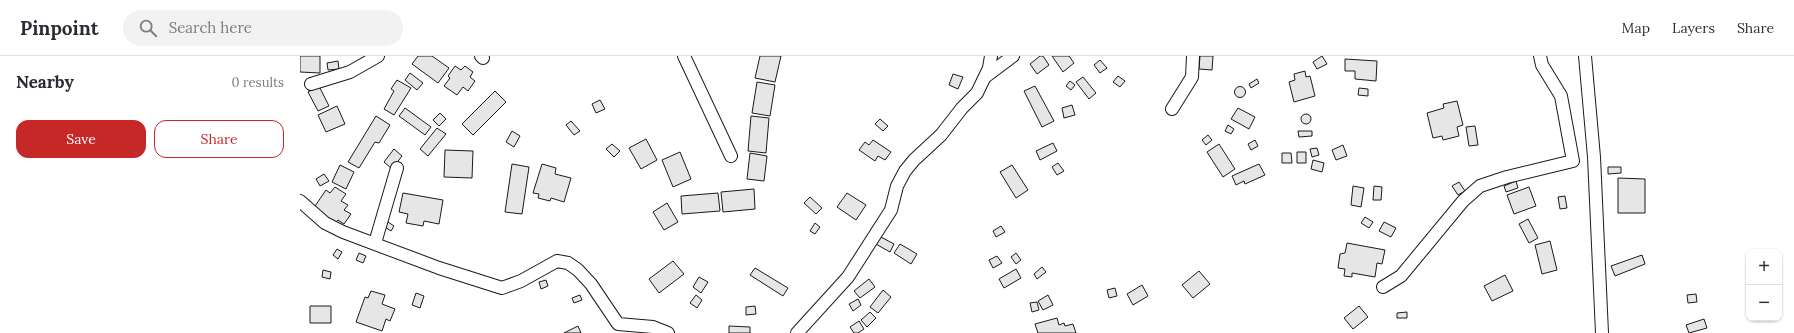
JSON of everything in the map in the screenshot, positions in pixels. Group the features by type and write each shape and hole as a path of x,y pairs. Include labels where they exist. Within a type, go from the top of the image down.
{"street":[{"path":"311,84 350,72 378,56"},
{"path":"684,56 731,156"},
{"path":"797,333 848,277 891,210 897,186 905,171 914,160 941,135 962,108 977,93 992,56"},
{"path":"984,77 1013,56"},
{"path":"1172,109 1192,77 1193,56"},
{"path":"1383,287 1401,276 1463,201 1480,186 1507,177 1573,161 1561,96 1542,65 1540,56"},
{"path":"1585,56 1594,157 1602,333"},
{"path":"375,244 397,168"},
{"path":"300,201 325,223 343,232 439,268 502,288 521,281 557,261 568,263 578,270 592,284 618,324 653,327 668,333"}],"building":[{"path":"300,56 320,56 320,73 300,72"},
{"path":"418,56 432,56 449,68 438,83 412,64"},
{"path":"760,56 781,56 775,82 755,78"},
{"path":"1040,56 1043,56 1049,65 1037,74 1030,64"},
{"path":"1052,56 1069,56 1074,63 1063,72"},
{"path":"1200,56 1213,56 1212,70 1199,69"},
{"path":"1322,56 1327,64 1317,69 1313,62"},
{"path":"1345,59 1377,61 1376,81 1355,79 1355,71 1345,71"},
{"path":"1100,60 1107,68 1100,73 1094,65"},
{"path":"338,61 339,69 328,70 327,63"},
{"path":"455,66 461,70 465,66 473,72 470,77 475,81 468,91 463,87 457,95 444,86 450,78 448,76"},
{"path":"1305,71 1306,77 1310,76 1315,96 1294,102 1289,82 1295,80 1294,74"},
{"path":"410,73 423,83 417,90 405,80"},
{"path":"953,74 963,77 958,89 949,85"},
{"path":"1118,76 1125,81 1120,87 1113,82"},
{"path":"1083,77 1096,93 1089,99 1076,82"},
{"path":"1257,79 1259,83 1251,88 1249,84"},
{"path":"397,80 411,88 394,115 384,109 394,91 391,89"},
{"path":"1070,81 1075,85 1071,90 1066,86"},
{"path":"757,82 775,85 770,116 752,113"},
{"path":"319,86 329,106 318,111 308,92"},
{"path":"1035,86 1054,121 1042,127 1024,91"},
{"path":"1238,87 1242,87 1244,88 1244,96 1238,97 1235,94 1235,90"},
{"path":"1359,88 1368,89 1368,96 1358,95"},
{"path":"495,91 506,102 473,135 462,124"},
{"path":"600,100 605,109 596,113 592,104"},
{"path":"1457,101 1463,125 1457,127 1459,136 1443,140 1442,136 1433,138 1427,113 1444,108 1443,104"},
{"path":"1072,105 1075,115 1064,118 1062,108"},
{"path":"337,106 345,124 326,132 318,115"},
{"path":"405,108 431,127 425,135 399,116"},
{"path":"1238,108 1255,117 1249,129 1231,119"},
{"path":"440,113 446,119 439,126 433,120"},
{"path":"1304,114 1308,114 1311,119 1308,124 1304,124 1301,121 1301,117"},
{"path":"376,116 390,125 379,143 375,142 359,168 348,162"},
{"path":"751,116 769,118 766,153 748,151"},
{"path":"880,119 888,126 883,131 875,124"},
{"path":"571,121 580,131 574,135 566,125"},
{"path":"1228,125 1234,129 1231,134 1225,131"},
{"path":"1475,126 1478,145 1469,146 1466,127"},
{"path":"437,128 446,134 428,156 420,149"},
{"path":"512,131 520,136 514,147 506,142"},
{"path":"1298,131 1312,131 1312,136 1299,137"},
{"path":"1208,135 1212,140 1206,145 1202,140"},
{"path":"646,139 657,160 641,169 629,148"},
{"path":"873,140 891,152 885,160 878,156 875,161 859,150 865,142 869,145"},
{"path":"1255,140 1258,146 1251,150 1248,144"},
{"path":"1053,143 1057,151 1040,160 1036,151"},
{"path":"612,144 620,151 614,157 606,149"},
{"path":"1219,144 1235,169 1223,177 1207,152"},
{"path":"1343,145 1347,156 1336,160 1332,150"},
{"path":"1317,148 1319,155 1312,157 1310,149"},
{"path":"394,149 402,156 392,169 384,162"},
{"path":"445,150 473,151 472,178 444,177"},
{"path":"680,152 691,179 673,187 662,160"},
{"path":"1297,152 1306,152 1306,163 1297,163"},
{"path":"750,153 767,156 764,181 747,179"},
{"path":"1282,153 1291,153 1292,163 1282,163"},
{"path":"1313,160 1324,163 1322,172 1311,169"},
{"path":"1058,163 1064,171 1057,175 1052,167"},
{"path":"512,164 529,167 522,214 505,212"},
{"path":"542,164 556,168 555,174 571,178 564,202 551,198 550,201 538,198 539,194 533,193"},
{"path":"1259,164 1265,175 1245,184 1244,181 1236,185 1232,176"},
{"path":"340,165 354,172 346,189 332,182"},
{"path":"1012,165 1028,190 1016,198 1000,172"},
{"path":"1608,167 1621,167 1621,173 1608,174"},
{"path":"324,174 329,181 320,186 316,179"},
{"path":"1618,178 1645,179 1645,213 1618,213"},
{"path":"1516,181 1518,188 1506,192 1504,186"},
{"path":"1459,182 1465,191 1458,195 1452,186"},
{"path":"1353,186 1364,188 1361,207 1351,205"},
{"path":"1374,186 1382,187 1381,200 1373,200"},
{"path":"335,187 346,194 341,201 348,205 344,210 351,214 344,224 338,220 333,225 313,209 326,190 330,193"},
{"path":"1529,187 1536,206 1514,214 1507,195"},
{"path":"754,189 755,209 723,212 721,192"},
{"path":"403,193 443,200 439,224 424,221 423,226 406,223 408,214 399,212"},
{"path":"718,193 720,211 682,214 681,196"},
{"path":"847,193 866,205 856,220 837,207"},
{"path":"1565,196 1567,208 1560,209 1558,197"},
{"path":"810,197 822,208 816,214 804,203"},
{"path":"667,203 678,222 664,230 653,212"},
{"path":"1365,217 1373,222 1369,228 1361,223"},
{"path":"1528,219 1538,238 1529,243 1519,224"},
{"path":"388,222 394,226 391,231 385,227"},
{"path":"1384,222 1396,228 1391,237 1379,231"},
{"path":"815,223 820,227 815,234 810,231"},
{"path":"1001,226 1005,232 996,237 993,231"},
{"path":"879,236 894,244 890,252 874,243"},
{"path":"1550,241 1557,270 1542,274 1535,245"},
{"path":"1347,243 1385,250 1382,264 1377,263 1375,277 1352,273 1352,277 1344,276 1345,269 1338,268 1340,254 1345,253"},
{"path":"900,244 917,254 911,264 894,253"},
{"path":"337,249 342,252 338,259 333,255"},
{"path":"359,253 366,256 363,263 356,260"},
{"path":"1016,253 1021,260 1016,264 1011,257"},
{"path":"1642,255 1645,264 1615,276 1611,266"},
{"path":"997,256 1002,263 993,268 989,260"},
{"path":"673,261 684,274 659,293 649,279"},
{"path":"1042,267 1046,272 1037,279 1034,274"},
{"path":"755,268 788,288 783,296 750,275"},
{"path":"1016,269 1021,278 1004,288 999,279"},
{"path":"323,270 331,272 330,279 322,277"},
{"path":"1199,271 1210,284 1193,298 1182,285"},
{"path":"1505,275 1513,291 1492,301 1484,286"},
{"path":"699,277 708,282 701,293 693,287"},
{"path":"869,279 875,287 860,298 854,291"},
{"path":"546,280 548,286 541,289 539,282"},
{"path":"1142,285 1148,296 1133,305 1127,294"},
{"path":"1115,288 1117,296 1109,298 1107,290"},
{"path":"883,290 891,297 878,313 870,307"},
{"path":"371,291 385,295 382,304 395,309 390,321 386,319 382,331 356,322 365,297 368,298"},
{"path":"416,293 424,296 420,308 412,305"},
{"path":"1696,294 1697,302 1688,303 1687,295"},
{"path":"580,295 582,300 574,303 572,298"},
{"path":"696,295 702,300 697,308 690,303"},
{"path":"1048,295 1053,305 1043,310 1038,301"},
{"path":"858,299 861,305 853,311 849,304"},
{"path":"1037,302 1039,310 1032,312 1030,303"},
{"path":"310,306 331,306 331,323 310,323"},
{"path":"755,306 756,314 746,315 746,307"},
{"path":"1359,306 1368,317 1353,329 1344,318"},
{"path":"870,312 876,318 867,327 861,320"},
{"path":"1407,312 1407,318 1397,318 1397,313"},
{"path":"1057,318 1059,325 1064,323 1065,326 1073,324 1076,333 1038,333 1035,324"},
{"path":"1704,319 1707,328 1689,333 1686,325"},
{"path":"859,321 864,329 858,333 854,333 850,327"},
{"path":"578,326 581,333 564,333"},
{"path":"729,326 750,327 750,333 729,333"}]}
